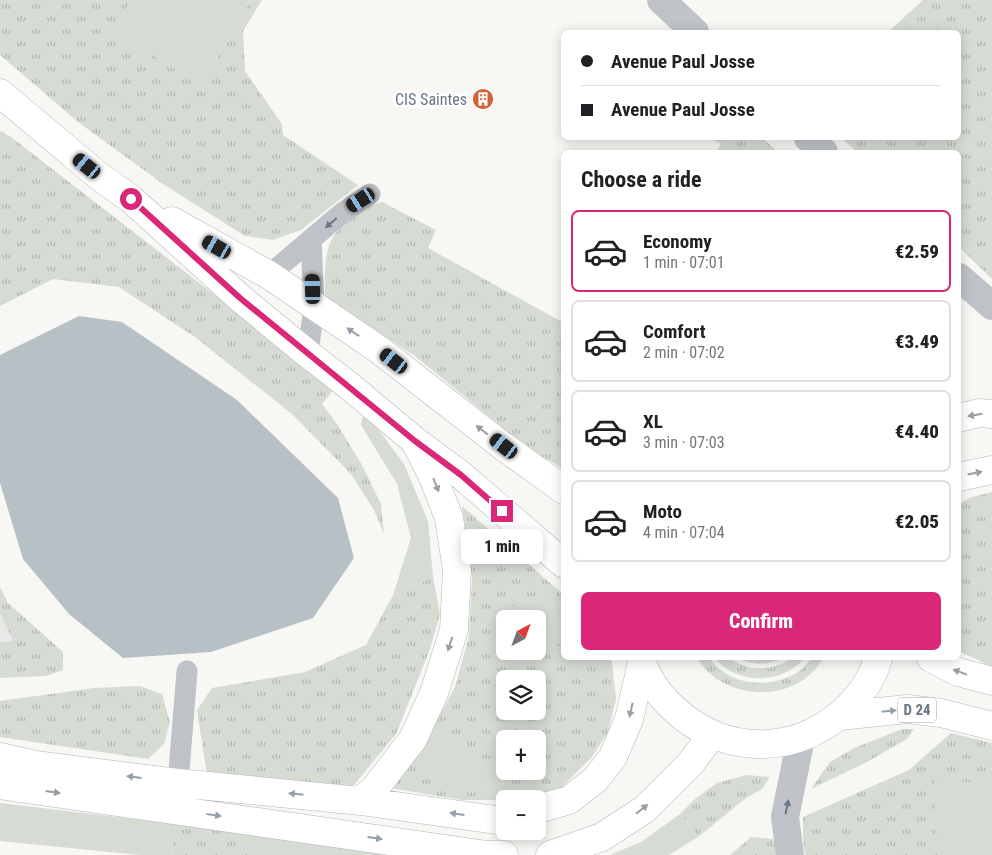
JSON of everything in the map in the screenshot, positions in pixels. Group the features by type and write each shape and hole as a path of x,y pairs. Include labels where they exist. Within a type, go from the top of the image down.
{"main road":[{"path":"0,87 34,123"},
{"path":"0,93 34,123 131,199 240,298 415,441 461,475 561,561"},
{"path":"131,199 269,275 378,349 561,488"},
{"path":"961,418 979,413 992,414"},
{"path":"361,801 376,787 413,739 434,693 454,630 457,570 449,518 433,477 415,441"},
{"path":"961,477 992,470"},
{"path":"642,660 650,680 663,699 686,720 712,735 749,744 776,744 801,738 831,723 840,716 862,692 877,660"},
{"path":"546,807 569,800 595,780 613,757 629,719 642,660"},
{"path":"935,660 958,672 992,681"},
{"name":"D 24","path":"840,716 907,709 941,713 992,726"},
{"path":"550,855 602,837 644,809 690,764 712,735"},
{"path":"0,757 35,765 178,783 361,801 496,820"},
{"path":"0,785 487,855 504,855"}],"street":[{"path":"661,0 693,30"},
{"path":"810,140 822,150"},
{"path":"962,280 992,306"},
{"path":"790,855 785,816 801,738"}],"lane":[{"path":"0,104 34,123"},
{"path":"269,275 341,214 370,194"},
{"path":"308,354 314,306 311,240"},
{"path":"178,783 187,671"}],"shaded area":[{"path":"79,316 122,322 237,400 338,498 354,558 313,618 211,652 123,658 69,614 23,559 0,483 0,355"},
{"path":"0,613 13,641 0,642"}],"green space":[{"path":"0,0 131,0 113,32 202,84 250,0 262,0 243,31 245,71 282,124 283,135 358,185 301,230 273,240 245,236 163,184 78,122 0,55"},
{"path":"131,0 250,0 202,84 112,32"},
{"path":"923,0 992,0 992,279 961,249 961,150 855,150 843,140 961,140 961,30 890,30"},
{"path":"0,131 11,137 335,388 322,404 337,424 362,465 381,504 384,534 374,510 351,474 292,414 195,337 119,287 53,279 0,306"},
{"path":"714,140 764,140 776,150 717,150 721,144"},
{"path":"382,202 436,230 428,248 561,321 561,467 529,449 416,357 325,296 326,261 331,241 349,219"},
{"path":"363,416 375,425 404,464 428,521 433,577 393,595 411,538 397,484 361,425"},
{"path":"992,492 992,667 961,652 961,503 969,498"},
{"path":"462,506 561,592 561,660 611,660 616,699 608,732 592,757 562,787 546,793 546,790 496,790 496,800 462,800 385,787 428,737 455,687 469,636 472,580"},
{"path":"433,577 440,614 430,649 396,734 354,785 334,789 207,775 197,710 212,688 305,672 366,645 393,595"},
{"path":"0,587 8,603 63,652 63,670 46,676 0,678 0,642 13,641 0,613"},
{"path":"542,595 554,600 561,610 561,645 546,637 546,610 510,610 525,597"},
{"path":"699,660 711,660 728,675 739,679 763,683 787,678 800,670 810,660 821,660 811,673 796,684 779,690 760,692 742,690 724,683 709,673"},
{"path":"717,660 732,660 752,668 768,668 789,660 803,660 781,674 760,678 740,675"},
{"path":"744,660 779,660 760,664"},
{"path":"140,686 162,694 170,722 164,744 148,759 0,737 0,701 94,688"},
{"path":"902,729 914,729 907,739 865,763 811,789 830,762 854,748"},
{"path":"951,733 992,743 992,855 805,855 803,817 909,770"},
{"path":"437,736 496,777 496,780 504,782 483,792 455,793 437,787 418,763"},
{"path":"747,775 770,777 762,789 746,798 698,837 680,814 695,799 717,783"},
{"path":"934,779 992,785 992,855 937,855"},
{"path":"0,803 175,824 171,855 140,855 0,841"},
{"path":"680,814 698,837 669,855 610,855 641,842"},
{"path":"175,824 257,835 254,855 171,855"},
{"path":"257,835 394,855 254,855"},
{"path":"751,837 773,839 778,855 730,855"}],"place":[{"name":"CIS Saintes","path":"483,99"}],"route":[{"path":"131,199 240,298 415,441 461,475 502,511"}]}
